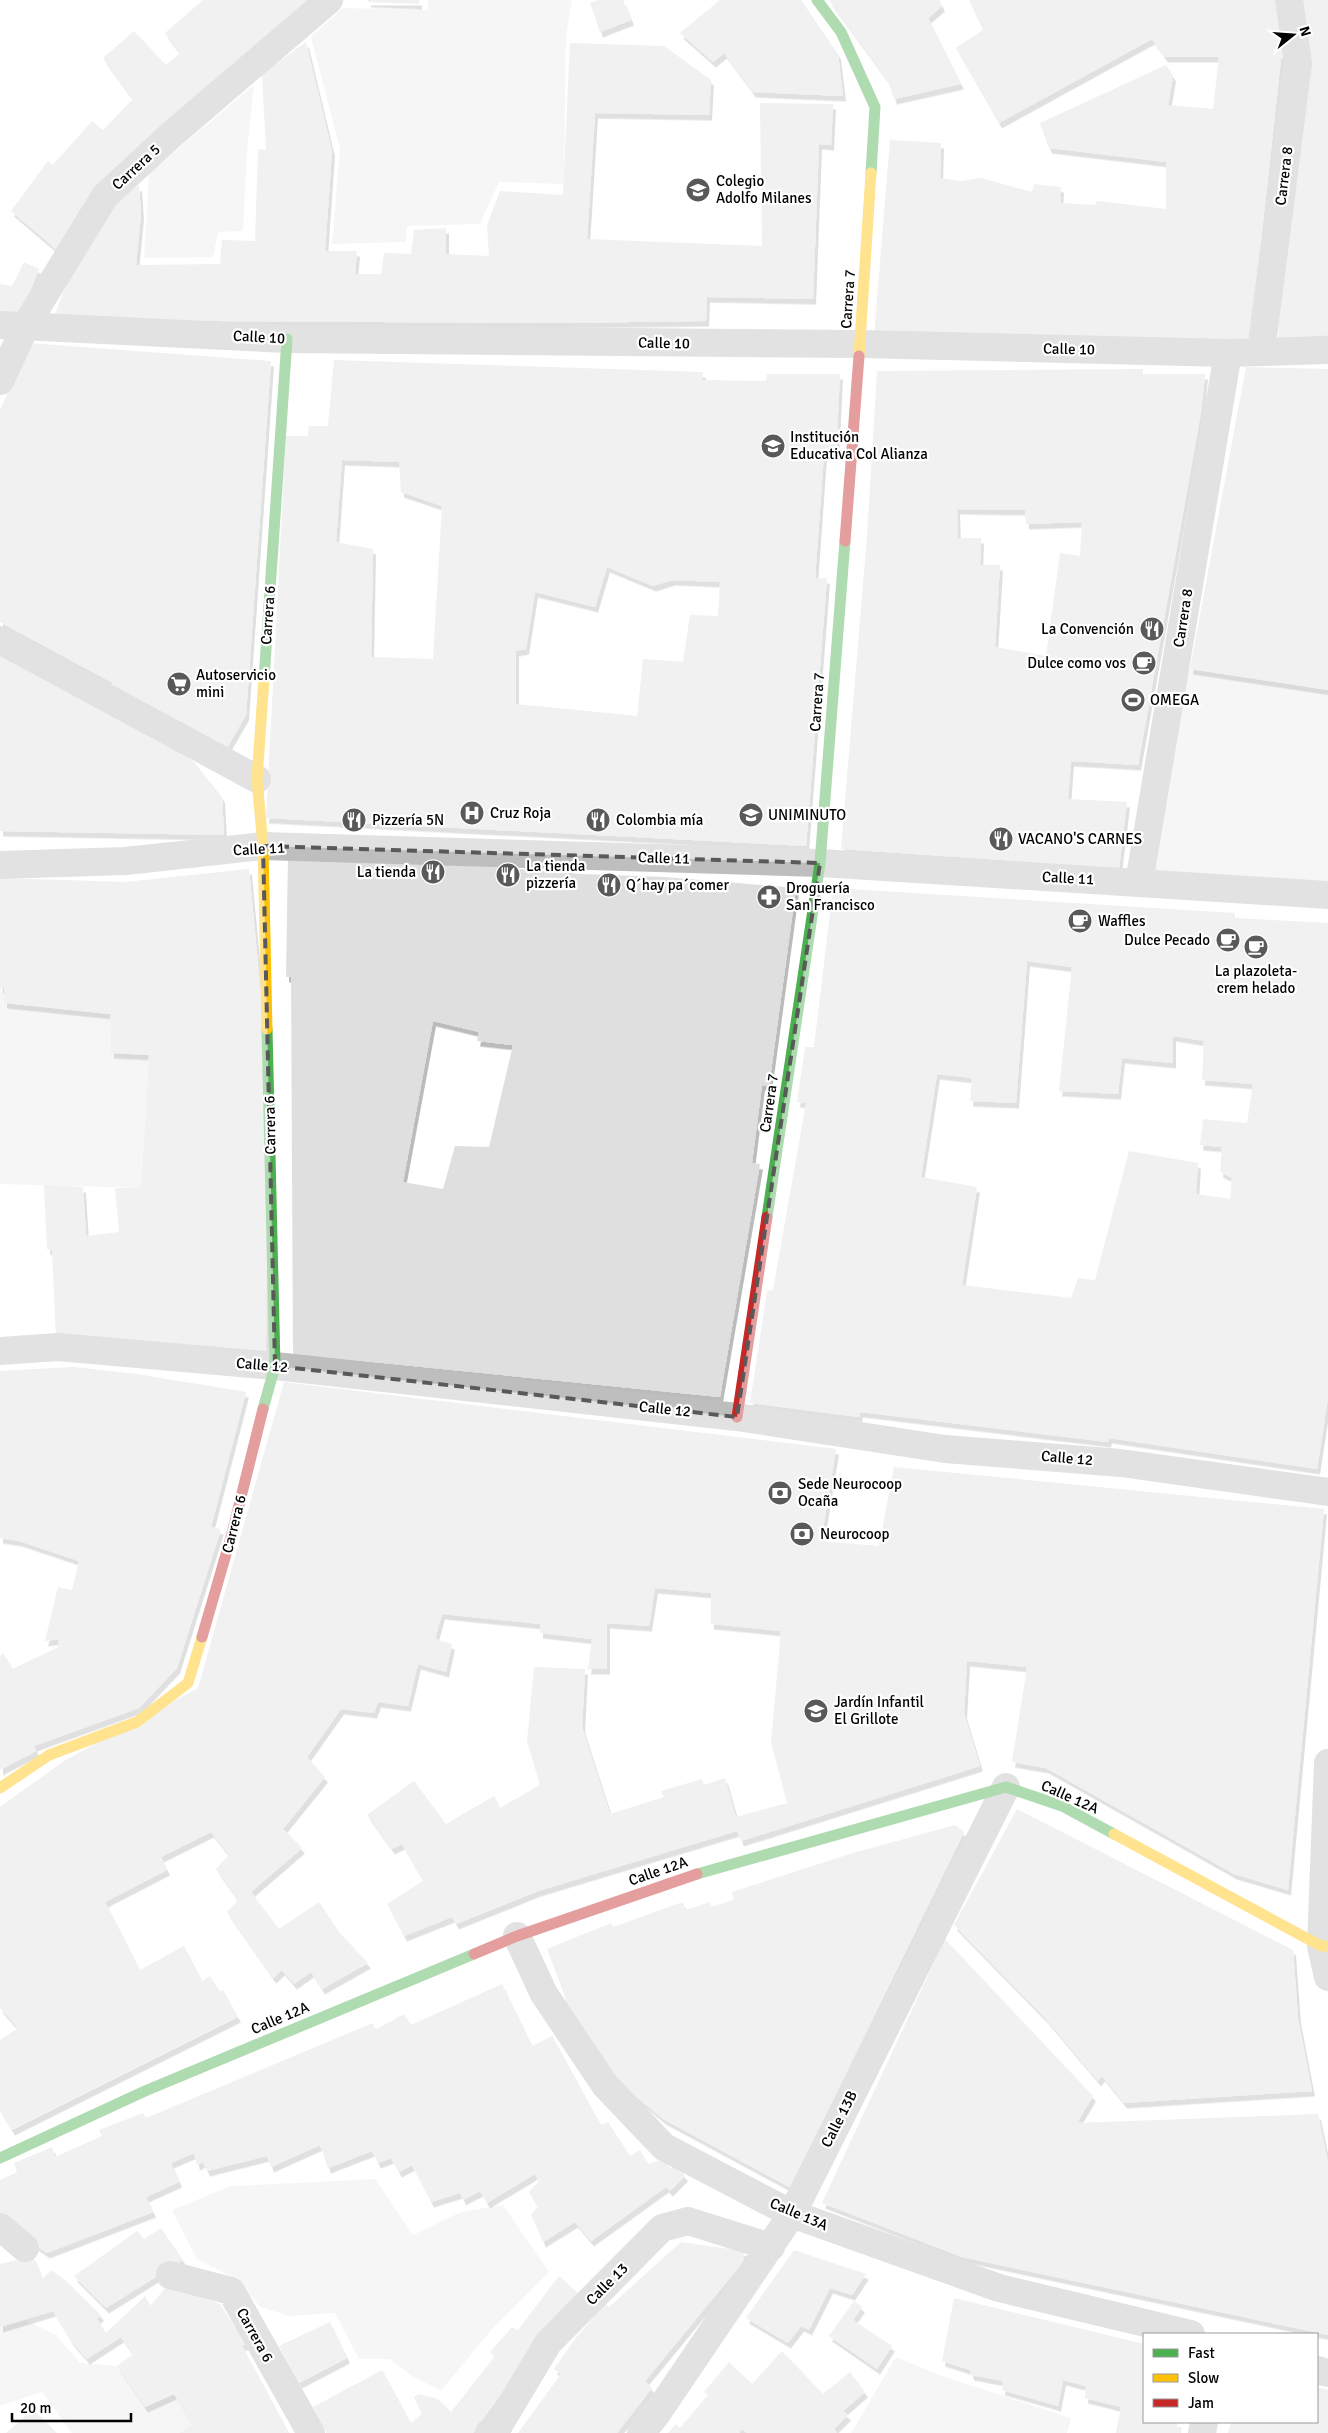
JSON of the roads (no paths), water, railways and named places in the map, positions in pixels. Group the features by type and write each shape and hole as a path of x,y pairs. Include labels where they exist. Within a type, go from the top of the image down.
{"street":[{"name":"Carrera 5","path":"0,382 13,325 105,196 170,136 329,0"},
{"name":"Carrera 7","path":"737,1417 820,863 860,344 875,107 841,32 817,0"},
{"name":"Carrera 8","path":"1261,352 1298,63 1289,0"},
{"name":"Calle 10","path":"13,325 287,339 860,344 1228,352 1328,350"},
{"name":"Carrera 6","path":"0,1788 49,1755 137,1722 188,1683 231,1537 251,1453 275,1366 263,846 257,779 287,339"},
{"name":"Carrera 8","path":"1139,883 1228,352"},
{"path":"0,640 257,779"},
{"name":"Calle 11","path":"0,864 126,861 263,846 820,863 1328,895"},
{"name":"Calle 12","path":"0,1351 58,1347 275,1366 737,1417 945,1449 1121,1463 1328,1492"},
{"path":"1328,1763 1324,1946 1328,1977"},
{"name":"Calle 12A","path":"0,2158 145,2091 517,1936 720,1866 1006,1787 1062,1806 1324,1946"},
{"name":"Calle 13B","path":"641,2433 792,2214 1006,1787"},
{"name":"Calle 13A","path":"517,1936 544,1994 605,2084 664,2147 792,2214 999,2288 1187,2333"},
{"name":"Calle 13","path":"489,2433 499,2426 548,2343 662,2228 688,2221 771,2247"},
{"path":"0,2227 25,2248"},
{"name":"Carrera 6","path":"170,2276 231,2291 311,2433"}],"place":[{"name":"Colegio Adolfo Milanes","path":"698,190"},
{"name":"Institución Educativa Col Alianza","path":"773,446"},
{"name":"La Convención","path":"1152,629"},
{"name":"Dulce como vos","path":"1144,663"},
{"name":"Autoservicio mini","path":"179,684"},
{"name":"OMEGA","path":"1133,700"},
{"name":"Cruz Roja","path":"472,813"},
{"name":"UNIMINUTO","path":"751,815"},
{"name":"Pizzería 5N","path":"354,820"},
{"name":"Colombia mía","path":"598,820"},
{"name":"VACANO'S CARNES","path":"1001,839"},
{"name":"La tienda","path":"433,872"},
{"name":"La tienda pizzería","path":"508,875"},
{"name":"Q´hay pa´comer","path":"609,885"},
{"name":"Droguería San Francisco","path":"769,897"},
{"name":"Waffles","path":"1080,921"},
{"name":"Dulce Pecado","path":"1228,940"},
{"name":"La plazoleta- crem helado","path":"1256,947"},
{"name":"Sede Neurocoop Ocaña","path":"780,1493"},
{"name":"Neurocoop","path":"802,1534"},
{"name":"Jardín Infantil El Grillote","path":"816,1711"}]}
